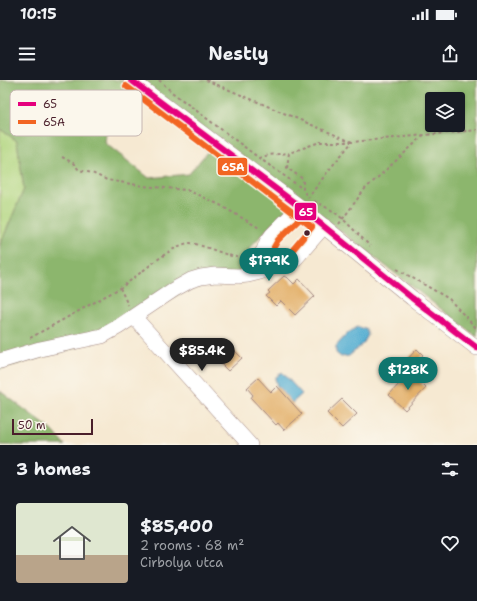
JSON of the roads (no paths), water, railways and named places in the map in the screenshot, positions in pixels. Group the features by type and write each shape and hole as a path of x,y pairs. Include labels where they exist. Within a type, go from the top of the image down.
{"street":[{"path":"131,80 304,203 328,230 477,348"},
{"path":"248,275 262,254 267,242 304,203"},
{"path":"262,254 279,262 288,262 296,258 328,230"},
{"path":"0,361 40,349 102,336 191,280 215,275 248,275 260,272 279,262"},
{"path":"134,317 250,445"}],"water":[{"path":"357,327 366,329 368,335 363,344 349,356 341,357 336,353 336,346 348,333"},
{"path":"282,372 302,394 292,403 277,386 275,378"}]}
